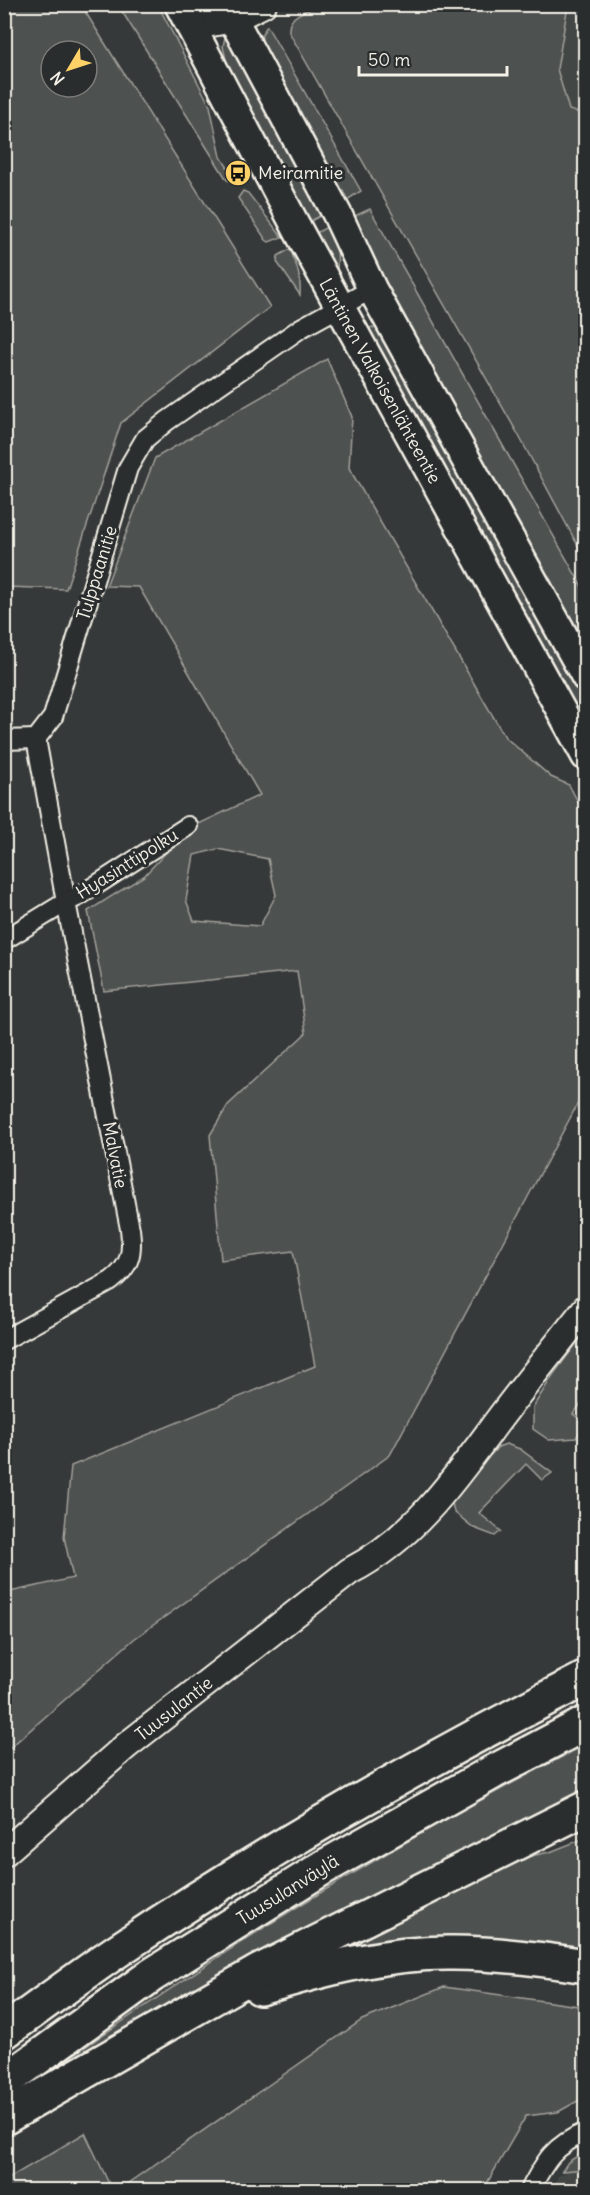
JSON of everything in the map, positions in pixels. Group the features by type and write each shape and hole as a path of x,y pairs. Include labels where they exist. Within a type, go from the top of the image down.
{"highway":[{"path":"469,1738 558,1671 585,1656"},
{"path":"4,2032 126,1945 300,1835 469,1738 585,1678"},
{"name":"Tuusulanväylä","path":"4,2082 152,1975 324,1867 585,1723"},
{"path":"4,2118 258,1972 585,1808"},
{"path":"168,2023 239,1994 338,1966 391,1957 452,1953 546,1959 585,1966"}],"main road":[{"path":"184,16 263,4"},
{"name":"Läntinen Valkoisenlähteentie","path":"224,9 337,214 372,289 585,676"},
{"name":"Läntinen Valkoisenlähteentie","path":"184,16 339,306 585,756"},
{"name":"Tuusulantie","path":"4,1853 126,1746 350,1571 453,1459 497,1422 585,1308"}],"street":[{"name":"Tulppaanitie","path":"36,739 52,717 128,468 145,439 301,328 372,289"},
{"path":"4,740 36,739 66,902 4,940"},
{"name":"Hyasinttipolku","path":"66,902 188,826"},
{"name":"Malvatie","path":"4,1340 117,1277 129,1258 132,1244 66,902"},
{"path":"530,2190 541,2168 565,2141 585,2132"}],"shaded area":[{"path":"5,4 81,5 270,307 121,423 66,589 5,587"},
{"path":"118,5 158,5 210,106 221,157 233,176 232,181 227,180"},
{"path":"325,5 568,5 557,69 569,110 586,115 585,559 519,436 289,32 289,26 296,16"},
{"path":"568,5 585,5 585,115 569,110 557,69"},
{"path":"267,26 361,191 344,202 261,47 262,34"},
{"path":"226,33 324,214 305,224 231,83 223,46"},
{"path":"243,191 248,193 282,237 269,242 266,240 238,198"},
{"path":"370,209 585,592 585,643 350,218"},
{"path":"332,224 337,250 336,277 311,236"},
{"path":"290,249 298,271 300,295 277,262 278,256"},
{"path":"372,327 378,329 585,704 585,731 368,329"},
{"path":"327,359 352,417 349,468 505,737 551,777 569,785 585,815 585,1090 390,1455 134,1639 5,1752 5,1593 73,1578 64,1537 71,1466 315,1366 293,1251 221,1260 210,1135 228,1105 306,1033 297,971 104,991 88,911 144,876 188,829 260,795 139,587 106,586 155,458","holes":["218,849 268,859 276,895 260,926 194,921 186,900 194,855"]},
{"path":"585,1332 585,1399 573,1414 585,1423 576,1438 549,1440 533,1429 533,1407"},
{"path":"506,1444 520,1449 552,1473 542,1480 526,1464 479,1513 501,1531 495,1536 474,1528 454,1512 451,1498 498,1447"},
{"path":"585,1745 585,1797 24,2089 265,1927 435,1825"},
{"path":"585,1838 585,1952 330,1955 391,1915 507,1861 550,1852"},
{"path":"444,1987 585,2007 585,2097 558,2112 526,2116 483,2190 118,2190 362,2020"},
{"path":"85,2133 112,2190 5,2190 5,2182 9,2178"},
{"path":"585,2151 585,2169 562,2171 568,2162"},
{"path":"585,2159 585,2190 552,2190 558,2176"}],"place":[{"name":"Meiramitie","path":"238,173"}]}
